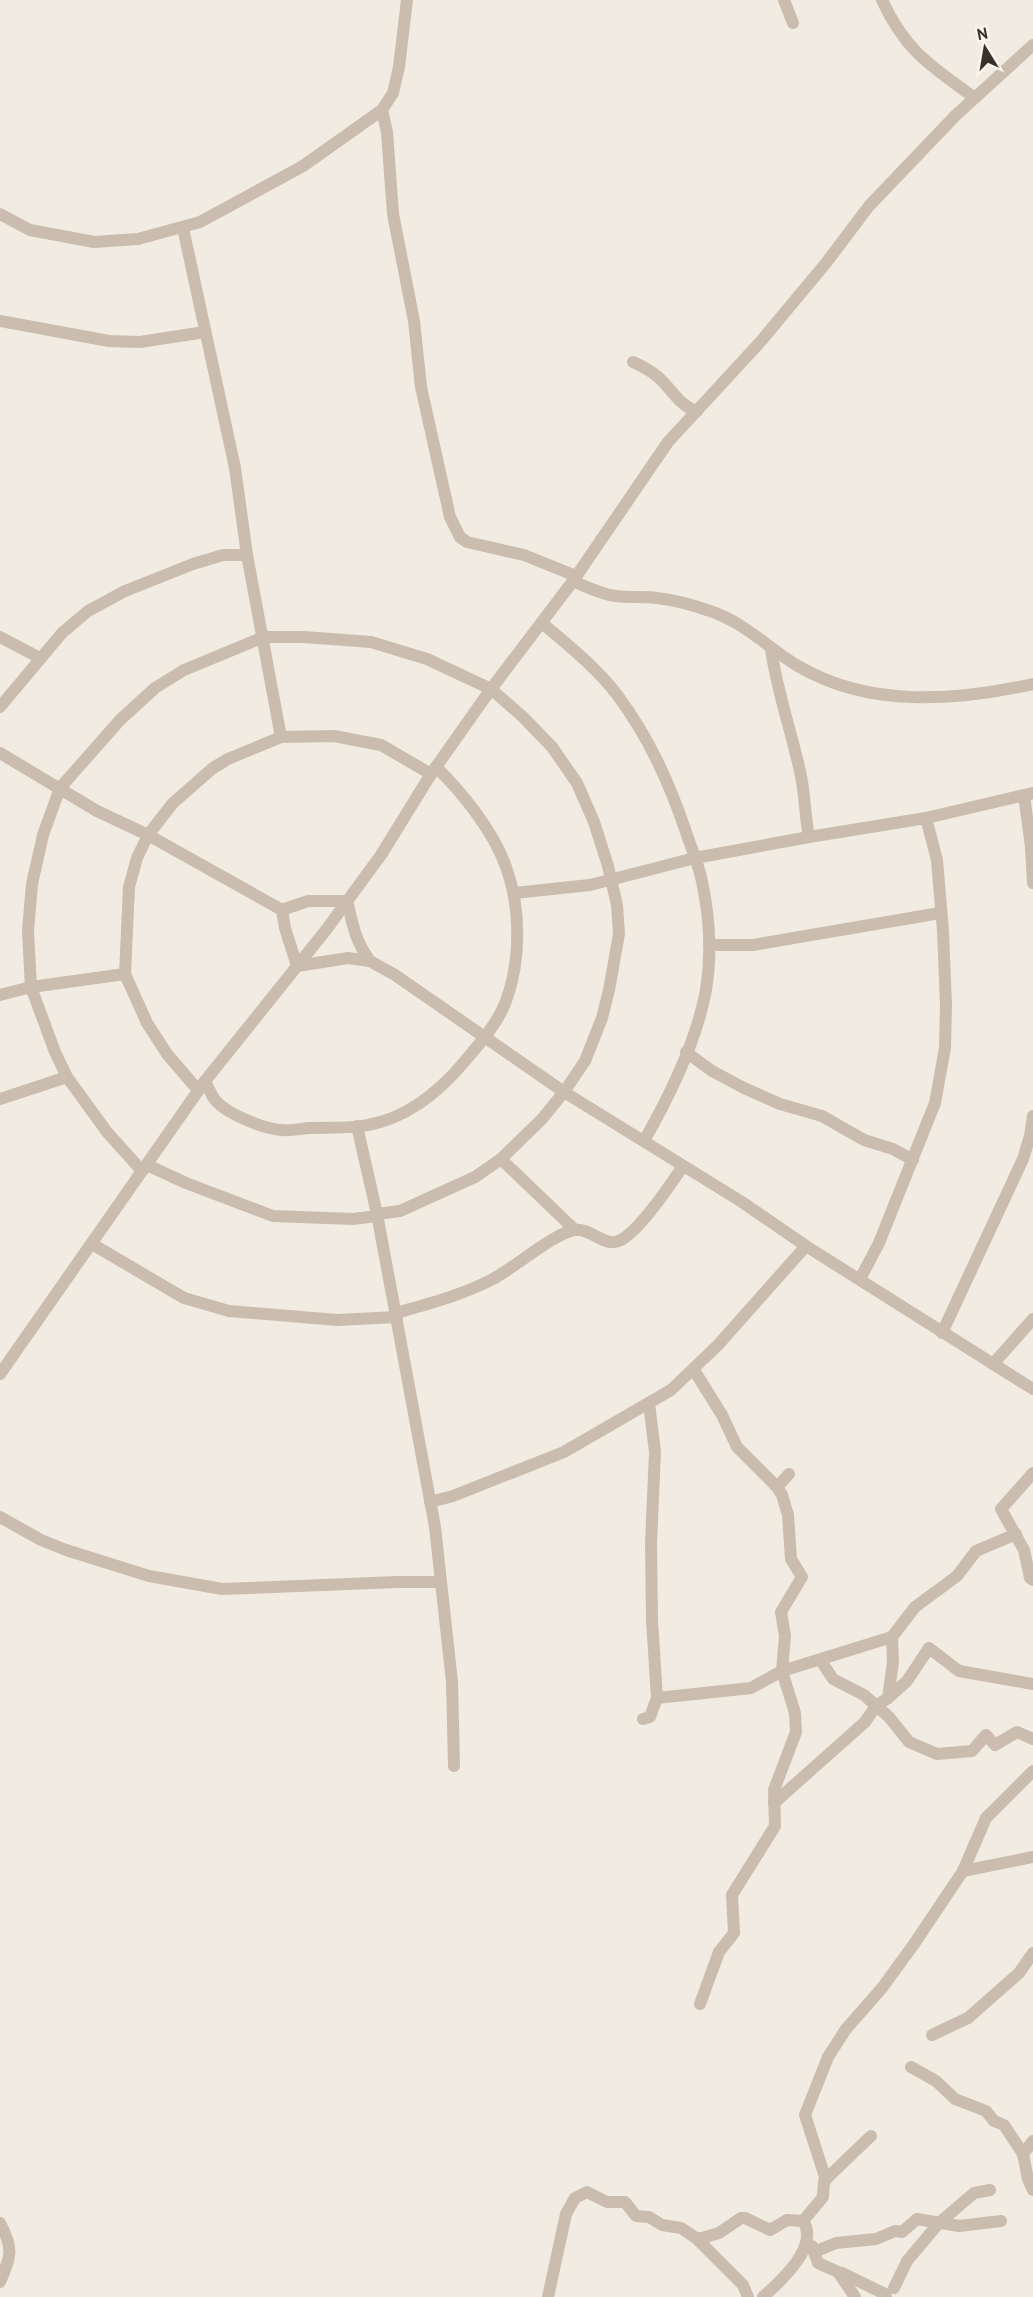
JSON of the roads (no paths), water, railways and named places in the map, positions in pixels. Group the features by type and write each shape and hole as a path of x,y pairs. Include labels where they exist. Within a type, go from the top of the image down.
{"street":[{"path":"0,214 30,230 94,242 138,239 200,222 303,166 382,110 393,93 407,0"},
{"path":"784,0 793,23"},
{"path":"882,0 910,48 975,98"},
{"path":"0,1374 202,1086 381,855 433,771 574,579 668,442 698,411 826,263 870,206 956,115 1032,48"},
{"path":"382,110 387,132 393,214 414,321 421,387 450,517 460,537 467,542 524,555 593,590 616,596 656,598 711,611 756,634 771,648 814,675 866,692 928,698 1033,684"},
{"path":"183,228 234,468 247,555 281,737"},
{"path":"0,321 109,340 140,342 205,332"},
{"path":"633,362 644,366 658,377 688,408 698,411"},
{"path":"0,707 62,633 88,611 125,591 193,564 223,555 247,555"},
{"path":"542,623 617,694 639,727 670,785 701,875 707,910 709,945 706,989 697,1025 686,1052 660,1113 644,1141"},
{"path":"0,637 40,658"},
{"path":"264,637 303,637 371,642 428,659 491,689 552,747 577,783 594,822 617,904 619,934 602,1018 585,1061 564,1092 542,1119 501,1159 475,1177 400,1211 353,1219 273,1216 144,1168 107,1132 67,1077 55,1052 31,987 28,932 32,884 43,835 60,788 120,720 155,688 184,670 264,637"},
{"path":"771,648 776,680 802,779 804,812 809,837"},
{"path":"334,736 381,745 433,771 457,787 506,865 514,893 517,939 515,972 505,1003 484,1038 457,1071 426,1100 369,1125 281,1131 246,1121 217,1102 167,1054 152,1031 125,974 129,887 137,858 148,835 173,803 213,768 228,759 281,737 334,736"},
{"path":"0,753 97,811 148,835 282,910 308,902 347,901"},
{"path":"514,893 590,885 695,858 926,818 1028,794 1033,883"},
{"path":"860,1279 879,1243 935,1103 945,1048 944,973 937,861 926,818"},
{"path":"347,901 359,946 370,961 437,1003 564,1092 1033,1389"},
{"path":"282,910 297,966"},
{"path":"709,945 753,945 940,913"},
{"path":"297,966 348,957 370,961"},
{"path":"0,995 31,987 125,974"},
{"path":"686,1052 712,1071 744,1088 780,1104 822,1116 864,1140 893,1149 913,1160"},
{"path":"0,1099 67,1077"},
{"path":"942,1333 1023,1159 1033,1116"},
{"path":"357,1126 377,1215 440,1557 440,1582 452,1682 454,1766"},
{"path":"501,1159 575,1230"},
{"path":"92,1244 184,1298 229,1311 337,1320 396,1315 492,1280 560,1236 575,1230 588,1232 610,1243 619,1241 629,1234 647,1213 683,1166"},
{"path":"430,1502 453,1496 564,1452 671,1390 694,1370 759,1301 806,1246"},
{"path":"993,1365 1033,1319"},
{"path":"694,1370 722,1415 737,1447 777,1487 782,1495 788,1515 791,1559 802,1577 781,1612 785,1636 782,1671 795,1713 796,1732 774,1790 776,1826 732,1895 734,1932 719,1952 700,2004"},
{"path":"643,1719 650,1717 657,1698 652,1620 651,1543 655,1452 649,1403"},
{"path":"1033,1473 1001,1509 1024,1550 1030,1578 1033,1580"},
{"path":"777,1487 789,1474"},
{"path":"0,1517 41,1540 66,1550 149,1576 222,1589 440,1582"},
{"path":"657,1698 684,1694 715,1694 751,1688 782,1671 892,1637 915,1607 957,1576 976,1551 1016,1534"},
{"path":"888,1698 893,1662 892,1637"},
{"path":"774,1803 865,1722 876,1706 907,1681 929,1648 959,1671 1033,1684"},
{"path":"821,1660 833,1679 864,1695 889,1717 909,1742 937,1754 972,1751 986,1735 995,1745 1017,1732 1033,1739"},
{"path":"763,2297 795,2263 808,2243 805,2227 823,2197 826,2180 805,2115 828,2057 846,2029 882,1988 914,1944 963,1871 986,1818 1033,1771"},
{"path":"963,1871 1033,1857"},
{"path":"932,2035 968,2018 1019,1973 1033,1953"},
{"path":"911,2067 936,2081 956,2099 986,2111 994,2121 1004,2125 1023,2154 1028,2179 1033,2190"},
{"path":"826,2180 871,2136"},
{"path":"1023,2154 1033,2141"},
{"path":"696,2238 714,2236 741,2218 770,2230 787,2220 805,2227 818,2263 885,2294 890,2293 907,2261 939,2223 974,2193 990,2190"},
{"path":"548,2297 566,2214 575,2198 587,2192 606,2202 625,2202 636,2216 649,2217 662,2225 681,2228 696,2238 742,2285 748,2297"},
{"path":"814,2252 836,2243 876,2239 895,2231 902,2232 917,2219 959,2226 1000,2221"},
{"path":"0,2223 11,2246 0,2282"},
{"path":"838,2272 855,2297"}]}
